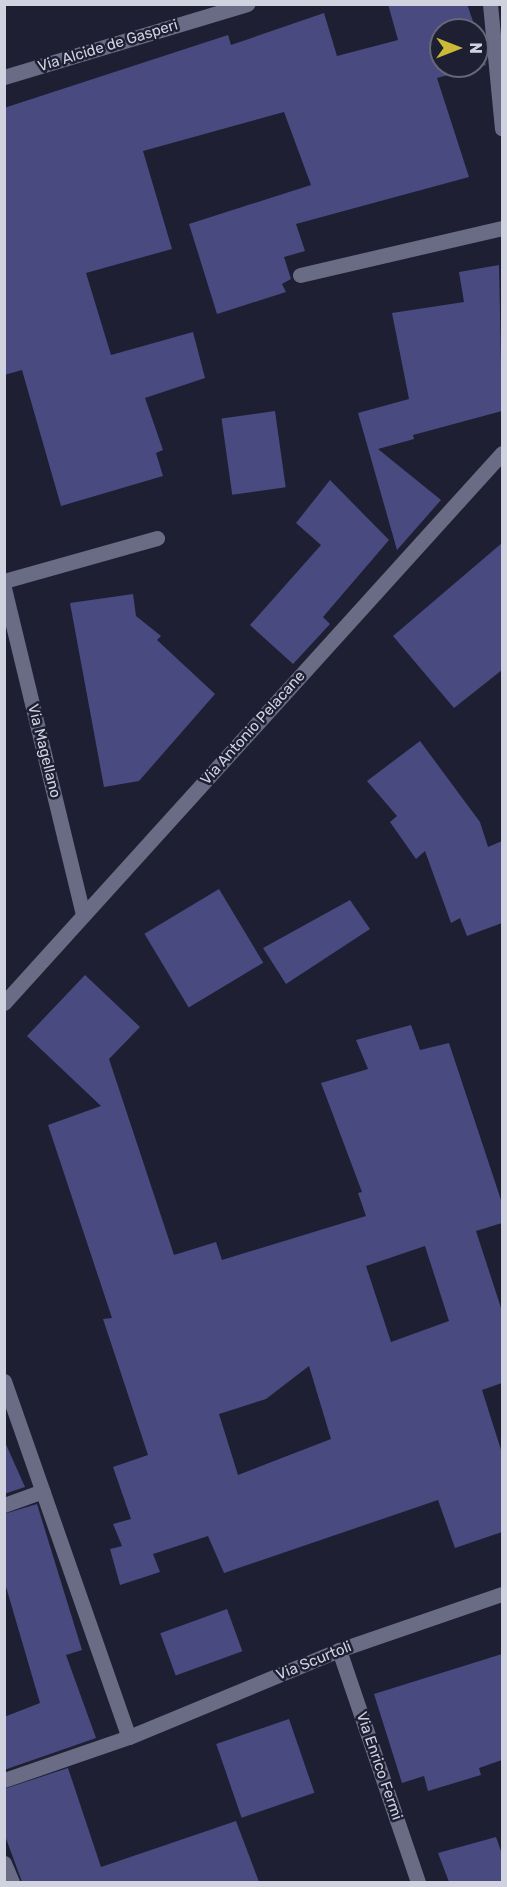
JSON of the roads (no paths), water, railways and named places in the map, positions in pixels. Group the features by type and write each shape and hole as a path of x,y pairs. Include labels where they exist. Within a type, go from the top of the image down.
{"street":[{"name":"Via Alcide de Gasperi","path":"4,77 247,4"},
{"path":"490,4 502,128"},
{"path":"300,275 502,228"},
{"name":"Via Antonio Pelacane","path":"4,1003 502,453"},
{"path":"4,581 157,538"},
{"name":"Via Magellano","path":"4,588 83,915"},
{"path":"4,1381 129,1737"},
{"path":"4,1505 43,1491"},
{"name":"Via Scurtoli","path":"4,1780 129,1737 339,1650 502,1594"},
{"name":"Via Enrico Fermi","path":"339,1650 418,1882"},
{"path":"4,1863 12,1882"}]}
